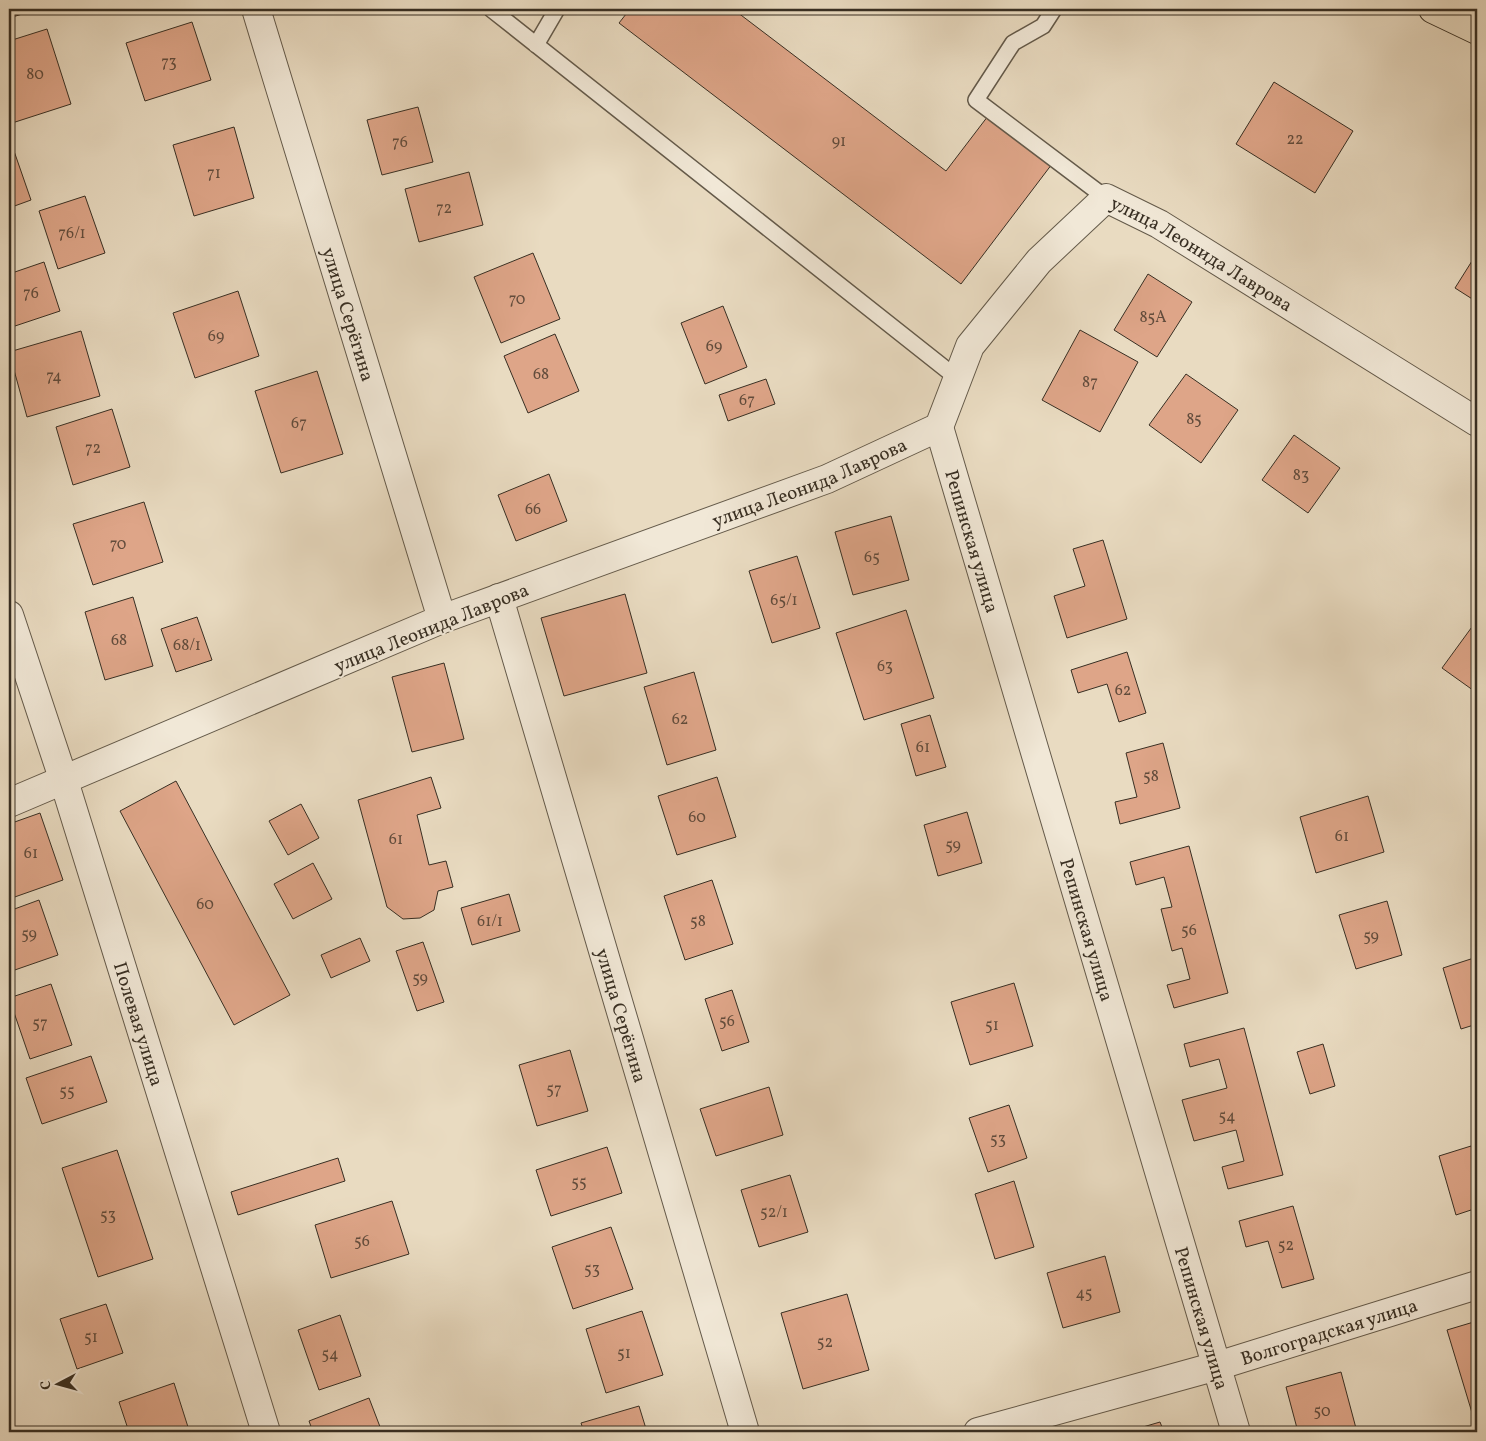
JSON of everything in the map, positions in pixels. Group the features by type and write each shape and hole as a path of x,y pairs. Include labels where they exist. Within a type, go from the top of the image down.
{"main road":[{"path":"1433,9 1477,30"}],"street":[{"name":"улица Серёгина","path":"256,9 442,619"},
{"name":"улица Леонида Лаврова","path":"9,803 442,619 827,479 939,427 970,346 1039,261 1106,198 1159,224 1477,422"},
{"name":"Репинская улица","path":"939,427 1236,1432"},
{"name":"улица Серёгина","path":"499,598 745,1432"},
{"name":"Полевая улица","path":"9,615 64,781 266,1432"},
{"name":"Волгоградская улица","path":"978,1432 1217,1366 1477,1285"}],"lane":[{"path":"490,9 958,378"},
{"path":"536,45 557,9"},
{"path":"1054,9 1043,26 1013,43 976,100 1106,198"}],"building":[{"path":"9,9 39,9 9,18"},
{"path":"630,9 733,9 946,171 988,116 1052,164 961,284 619,23"},
{"path":"192,22 211,80 145,101 126,43"},
{"path":"47,29 71,104 9,124 9,41"},
{"path":"1274,82 1353,131 1315,193 1236,144"},
{"path":"418,107 433,162 382,175 367,120"},
{"path":"234,127 254,198 194,216 173,145"},
{"path":"14,151 31,200 9,208 9,153"},
{"path":"469,172 483,225 419,242 405,189"},
{"path":"85,196 105,253 58,269 39,211"},
{"path":"533,253 560,319 501,343 474,277"},
{"path":"1477,253 1477,302 1455,288"},
{"path":"44,262 60,311 9,328 9,274"},
{"path":"1148,274 1192,302 1157,357 1114,330"},
{"path":"238,291 259,356 195,378 173,313"},
{"path":"723,306 747,367 705,384 681,323"},
{"path":"1080,330 1138,362 1100,432 1042,400"},
{"path":"81,331 100,396 27,417 9,352"},
{"path":"555,334 579,391 528,413 504,356"},
{"path":"317,371 343,454 281,473 255,391"},
{"path":"1186,374 1238,410 1201,463 1149,425"},
{"path":"766,379 775,404 728,421 719,395"},
{"path":"112,409 130,467 73,485 56,427"},
{"path":"1294,435 1340,468 1308,513 1262,480"},
{"path":"549,474 567,521 516,541 498,495"},
{"path":"144,502 163,562 93,585 73,524"},
{"path":"891,516 909,580 853,595 835,532"},
{"path":"1103,540 1127,619 1067,638 1054,596 1085,586 1073,549"},
{"path":"797,556 820,628 772,643 749,571"},
{"path":"625,594 647,673 564,696 541,618"},
{"path":"133,597 153,666 105,680 85,612"},
{"path":"906,610 934,698 864,720 836,633"},
{"path":"197,617 212,660 176,672 161,629"},
{"path":"1477,620 1477,693 1442,668"},
{"path":"1127,652 1146,713 1119,722 1107,684 1078,693 1071,670"},
{"path":"444,663 464,739 412,752 392,677"},
{"path":"694,672 716,750 667,765 644,687"},
{"path":"930,715 946,767 916,776 901,724"},
{"path":"1163,743 1180,808 1120,824 1115,802 1137,797 1126,753"},
{"path":"431,777 441,808 417,815 429,865 446,861 453,887 438,891 434,910 420,918 403,919 387,907 358,800"},
{"path":"717,777 736,837 677,855 658,796"},
{"path":"176,781 290,995 234,1025 120,811"},
{"path":"1368,796 1384,852 1316,873 1300,817"},
{"path":"301,804 319,838 288,855 269,821"},
{"path":"967,812 982,863 938,876 924,825"},
{"path":"40,813 63,880 9,899 9,824"},
{"path":"1189,846 1228,993 1174,1008 1167,985 1190,979 1182,948 1172,951 1161,909 1172,907 1164,877 1136,885 1130,862"},
{"path":"313,863 332,899 293,919 274,884"},
{"path":"712,880 733,944 685,960 664,896"},
{"path":"509,894 520,931 472,945 461,908"},
{"path":"39,900 58,955 9,972 9,911"},
{"path":"1387,901 1402,955 1356,969 1339,915"},
{"path":"360,938 370,961 331,978 321,955"},
{"path":"423,942 444,1002 417,1011 396,951"},
{"path":"1477,957 1477,1024 1461,1029 1443,968"},
{"path":"1014,983 1033,1046 970,1065 951,1002"},
{"path":"51,984 72,1045 30,1059 9,998"},
{"path":"732,990 749,1042 722,1051 705,999"},
{"path":"1244,1028 1283,1175 1228,1189 1222,1167 1244,1161 1236,1130 1194,1141 1182,1100 1227,1088 1219,1059 1190,1067 1184,1044"},
{"path":"1323,1044 1335,1086 1310,1094 1297,1052"},
{"path":"570,1050 588,1111 537,1126 519,1065"},
{"path":"91,1056 107,1102 42,1124 26,1078"},
{"path":"769,1087 783,1135 716,1156 700,1109"},
{"path":"1009,1105 1027,1158 988,1172 969,1118"},
{"path":"1471,1146 1477,1165 1477,1208 1456,1215 1439,1156"},
{"path":"607,1147 622,1193 551,1216 536,1170"},
{"path":"117,1150 153,1259 98,1277 62,1168"},
{"path":"338,1158 345,1181 238,1215 231,1192"},
{"path":"790,1175 808,1232 759,1247 741,1190"},
{"path":"1014,1181 1034,1247 995,1259 975,1194"},
{"path":"392,1201 409,1254 331,1278 315,1225"},
{"path":"1293,1206 1314,1279 1282,1288 1268,1241 1246,1247 1239,1221"},
{"path":"611,1227 633,1289 573,1309 552,1247"},
{"path":"1105,1256 1120,1312 1063,1328 1047,1273"},
{"path":"847,1294 869,1370 803,1389 781,1313"},
{"path":"106,1304 123,1353 77,1369 60,1319"},
{"path":"642,1311 663,1375 606,1393 586,1329"},
{"path":"340,1315 361,1376 319,1390 298,1330"},
{"path":"1477,1321 1477,1425 1476,1426 1447,1330"},
{"path":"1341,1372 1357,1432 1298,1432 1286,1387"},
{"path":"174,1383 188,1427 172,1432 129,1432 119,1402"},
{"path":"369,1398 382,1432 313,1432 309,1421"},
{"path":"639,1406 647,1432 584,1432 581,1423"},
{"path":"1160,1422 1164,1432 1126,1432"}]}
